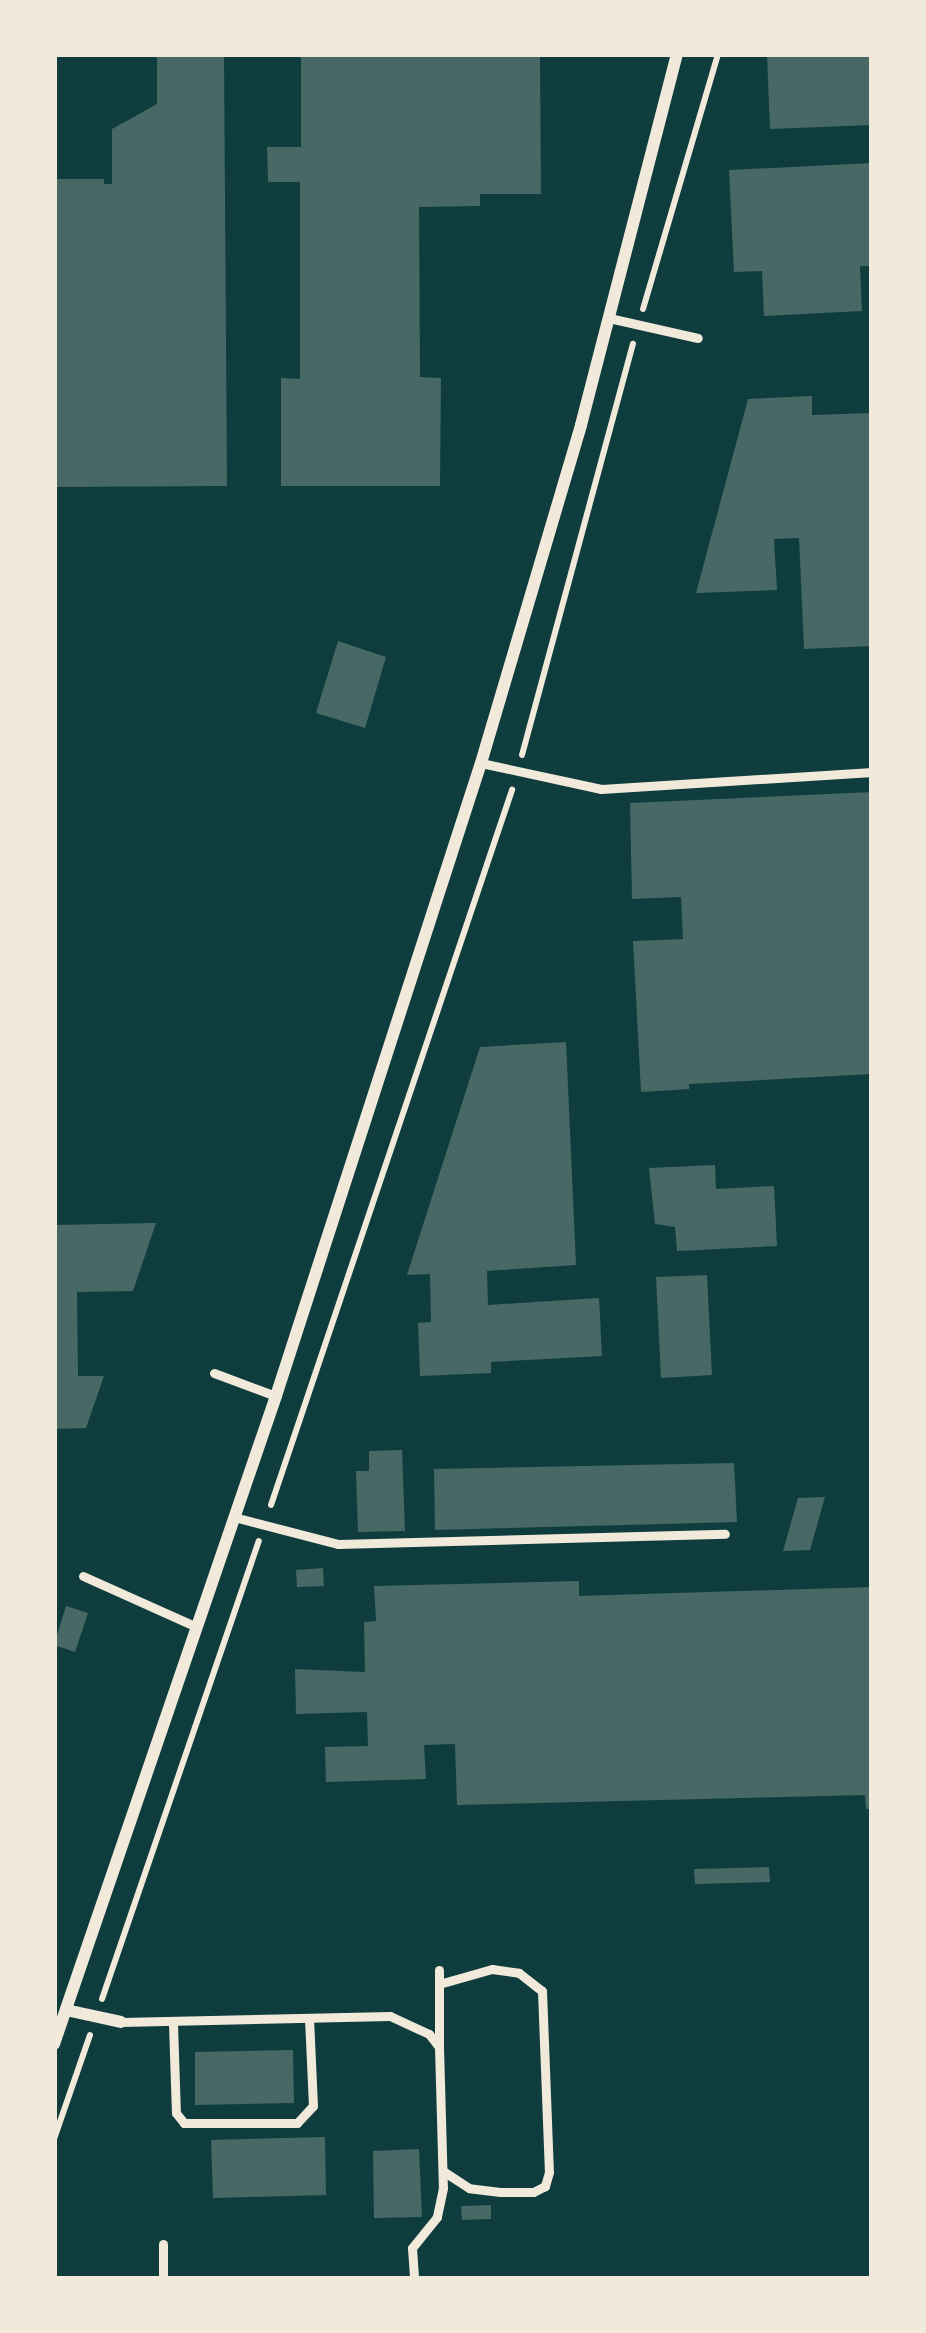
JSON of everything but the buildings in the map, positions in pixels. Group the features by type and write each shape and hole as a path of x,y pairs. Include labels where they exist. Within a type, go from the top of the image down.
{"street":[{"path":"54,2044 275,1396 481,763 608,318 677,54"},
{"path":"66,2010 121,2022"}],"lane":[{"path":"608,318 698,338"},
{"path":"481,763 601,789 872,772"},
{"path":"214,1373 275,1396"},
{"path":"234,1517 338,1544 725,1534"},
{"path":"83,1576 196,1627"},
{"path":"413,2279 412,2248 437,2217 443,2171 439,1970"},
{"path":"439,1984 492,1970 519,1972 542,1991 549,2173 545,2186 533,2192 500,2192 469,2188 443,2171"},
{"path":"121,2022 389,2016 411,2021 439,2047"},
{"path":"173,2024 176,2113 184,2123 297,2123 313,2106 309,2019"},
{"path":"163,2244 163,2279"}]}
